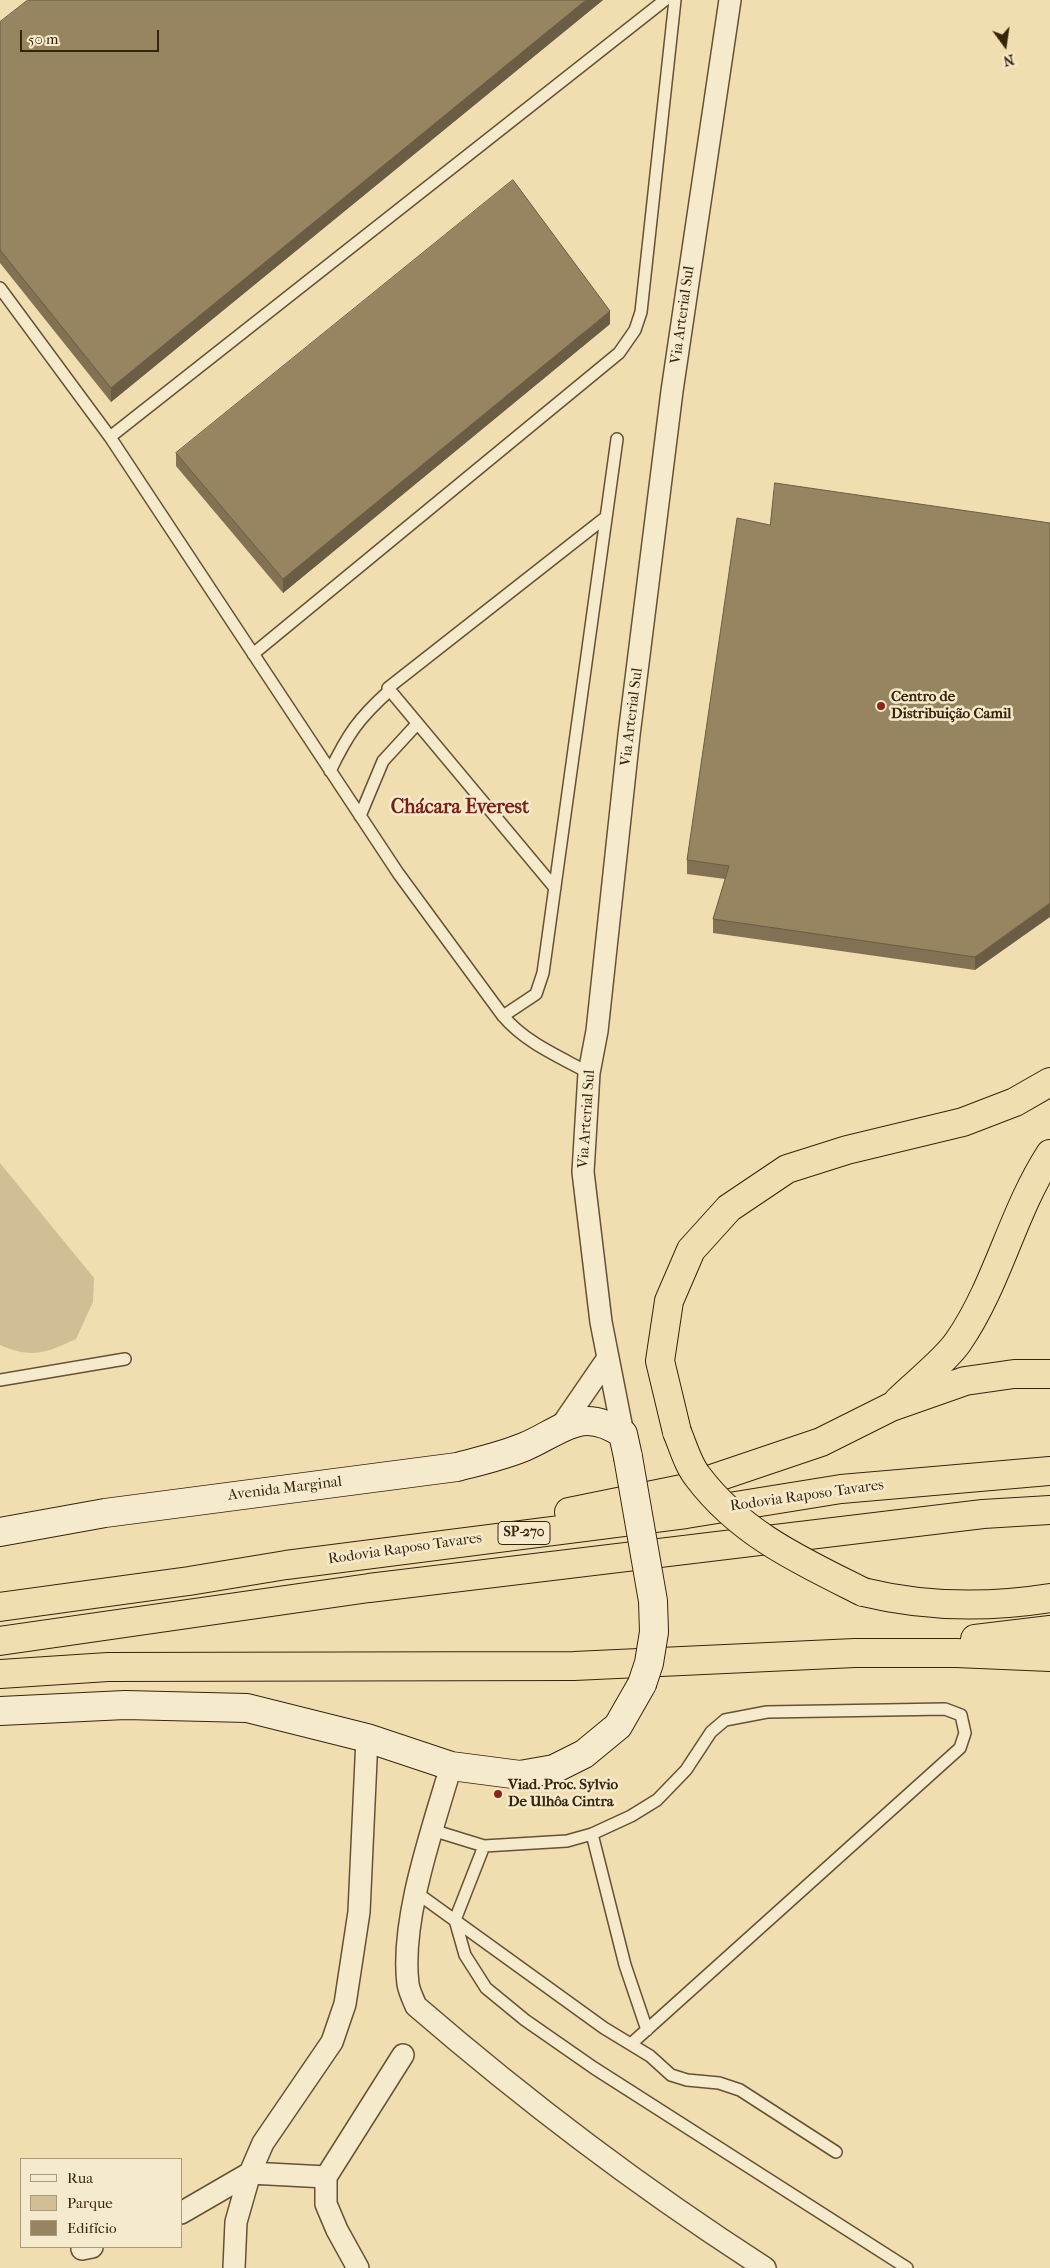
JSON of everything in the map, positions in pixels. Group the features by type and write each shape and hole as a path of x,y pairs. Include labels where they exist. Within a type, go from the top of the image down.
{"highway":[{"path":"1050,1082 1015,1102 963,1122 847,1150 787,1169 730,1208 691,1250 669,1301 660,1361 677,1432 697,1476 736,1518 778,1549 863,1592 914,1602 970,1606 1050,1598"},
{"path":"891,1407 957,1344 985,1297 1036,1176 1050,1154"},
{"path":"356,1556 682,1489 821,1442 891,1407 965,1381 1014,1374 1050,1374"},
{"path":"1016,1472 1050,1466"},
{"name":"Rodovia Raposo Tavares","path":"0,1607 356,1556 686,1514 841,1490 1016,1472 1050,1471"},
{"name":"SP-270","path":"0,1641 369,1588 983,1514 1050,1510"},
{"path":"855,1653 1050,1630"},
{"path":"0,1674 108,1667 574,1666 855,1653 956,1652 1050,1657"}],"main road":[{"name":"Avenida Marginal","path":"0,1532 105,1513 456,1466 495,1458 526,1446 562,1426 597,1421 608,1424 626,1445"},
{"path":"0,1711 125,1705 247,1708 367,1738 451,1766 520,1775 554,1769 584,1754 618,1726 642,1684 649,1663 654,1632 653,1601 626,1445"}],"street":[{"name":"Via Arterial Sul","path":"626,1445 601,1322 583,1172 589,1073 597,1031 629,735 672,391 730,0"},
{"name":"Avenida Marginal","path":"562,1426 608,1358"},
{"path":"234,2268 236,2222 250,2173 263,2143 332,2042 345,2004 359,1912 367,1738"},
{"path":"451,1766 432,1830 417,1893 406,1959 408,1986 416,2006 576,2137 718,2238 765,2268"},
{"path":"358,2268 337,2230 326,2204 326,2177 403,2055"},
{"path":"182,2213 250,2173 326,2177"}],"lane":[{"path":"110,437 664,0"},
{"path":"254,654 627,344 641,312 675,0"},
{"path":"0,288 110,437 398,873 503,1016 515,1030 528,1040 589,1073"},
{"path":"503,1016 536,994 541,982 617,440"},
{"path":"330,771 345,740 363,715 388,691 388,687 606,517"},
{"path":"388,691 555,888"},
{"path":"360,816 383,761 417,724"},
{"path":"0,1380 125,1359"},
{"path":"432,1830 484,1846 567,1841 592,1834 631,1816 657,1800 686,1770 711,1732 725,1720 740,1715 777,1712 945,1709 961,1715 966,1733 960,1748 632,2044"},
{"path":"592,1834 625,1964 647,2030"},
{"path":"484,1846 455,1920 465,1955 486,1988 525,2020 594,2068 907,2268"},
{"path":"417,1893 604,2028 632,2044 671,2075 688,2080 719,2083 740,2090 836,2152"}],"green space":[{"path":"0,1163 94,1278 93,1302 76,1339 47,1351 21,1352 0,1345"}],"building":[{"path":"28,0 586,0 111,388 0,250 0,22"},
{"path":"513,180 610,311 283,579 176,453"},
{"name":"Centro de Distribuição Camil","path":"775,483 1050,523 1050,903 975,957 713,919 729,866 687,860 737,518 770,525"}],"place":[{"name":"Centro de Distribuição Camil","path":"881,706"},
{"name":"Viad. Proc. Sylvio De Ulhôa Cintra","path":"498,1794"}],"district":[{"name":"Chácara Everest","path":"460,808"}]}
